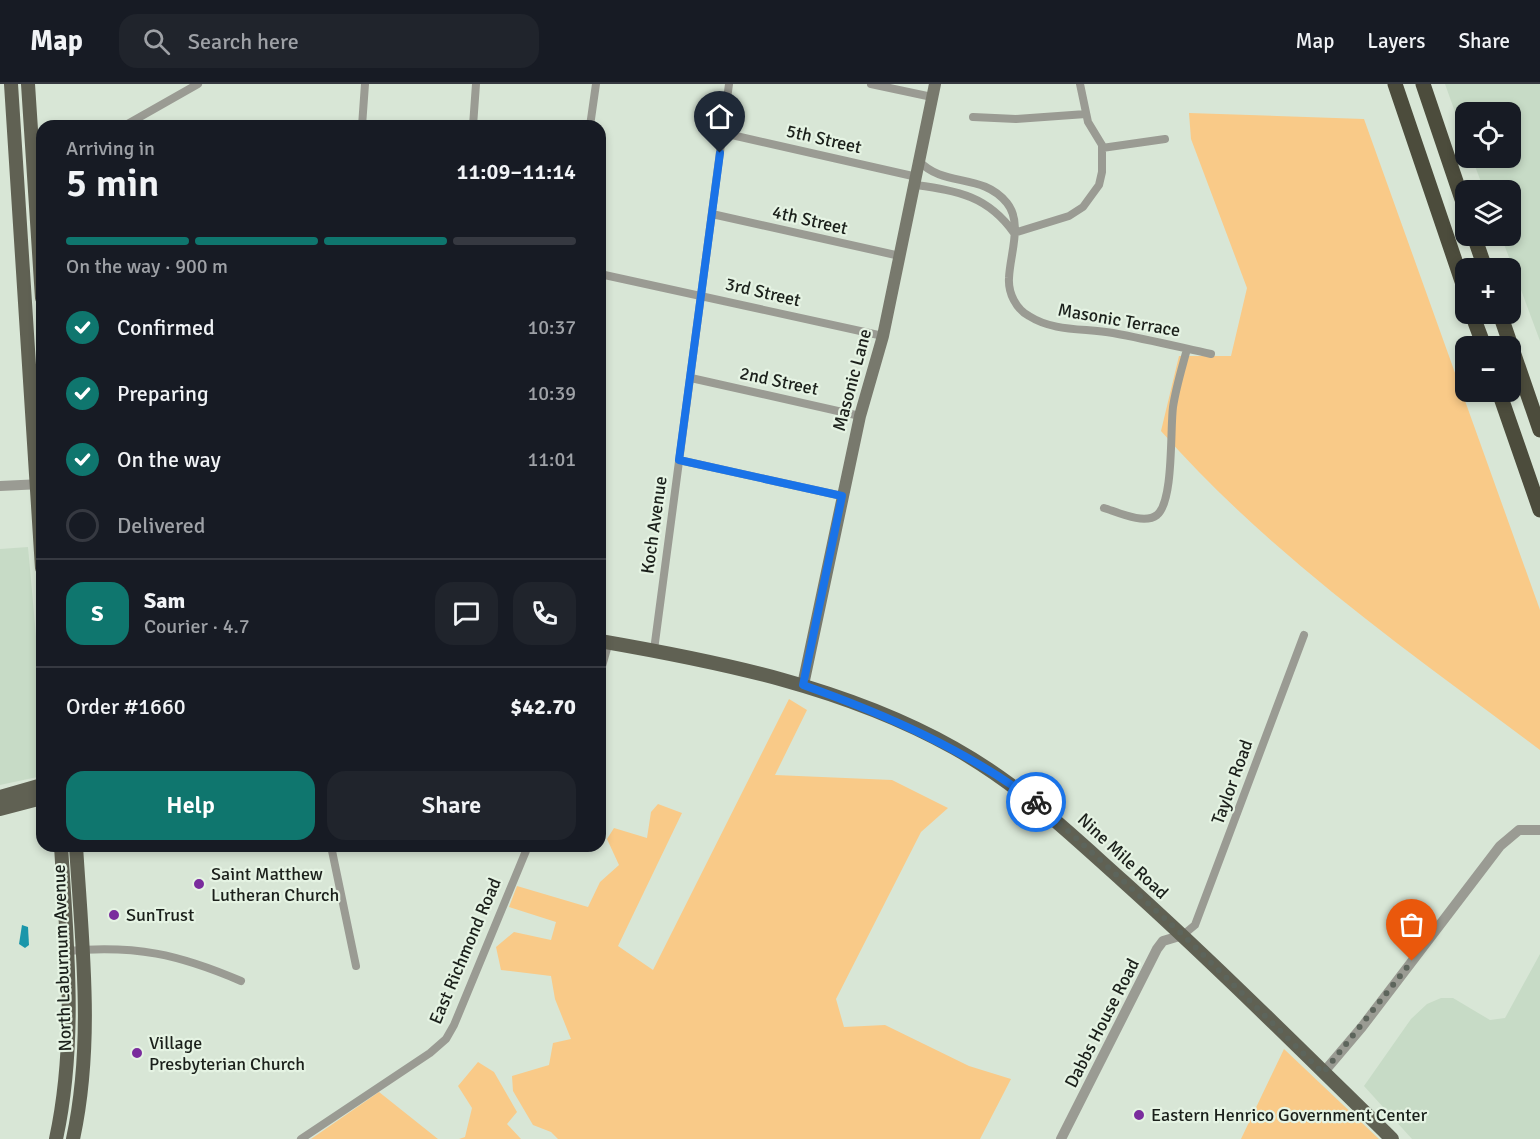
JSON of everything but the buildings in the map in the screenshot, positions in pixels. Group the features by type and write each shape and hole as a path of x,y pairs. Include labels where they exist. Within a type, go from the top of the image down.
{"highway":[{"path":"1395,84 1455,261"},
{"path":"1423,84 1456,180"},
{"path":"1503,324 1540,430"},
{"path":"1502,402 1540,510"}],"main road":[{"path":"11,84 23,271 36,377"},
{"path":"28,84 36,147"},
{"name":"Masonic Lane","path":"803,685 860,416 883,336 917,181 935,84"},
{"name":"Nine Mile Road","path":"606,641 705,659 803,685 874,711 922,732 953,747 1006,780 1044,808 1183,935 1392,1139"},
{"path":"0,797 36,787"},
{"path":"0,809 36,800"},
{"name":"North Laburnum Avenue","path":"56,1139 69,1051 67,951 61,852"},
{"name":"North Laburnum Avenue","path":"73,1139 85,1044 83,950 76,852"}],"street":[{"path":"135,120 198,84"},
{"path":"362,120 365,84"},
{"path":"473,120 476,84"},
{"path":"591,120 596,84"},
{"name":"Koch Avenue","path":"654,650 729,84"},
{"path":"871,84 932,97"},
{"path":"917,181 985,203 997,211 1014,233 1058,220 1083,207 1094,193 1101,177 1102,148 1086,114 1080,84"},
{"path":"973,117 1016,119 1086,114"},
{"name":"5th Street","path":"723,133 917,181"},
{"path":"1102,148 1165,139"},
{"name":"Masonic Terrace","path":"919,161 935,174 995,190 1014,215 1010,285 1016,303 1027,315 1058,327 1113,333 1211,354"},
{"path":"16,165 36,163"},
{"name":"4th Street","path":"712,214 900,256"},
{"path":"23,271 36,270"},
{"name":"3rd Street","path":"606,275 883,336"},
{"name":"Masonic Terrace","path":"1104,508 1146,519 1156,516 1161,510 1169,472 1173,408 1187,348"},
{"name":"2nd Street","path":"690,378 860,416"},
{"path":"679,460 842,496"},
{"path":"0,486 36,484"},
{"name":"Taylor Road","path":"1183,935 1195,926 1304,635"},
{"path":"1323,1073 1362,1027 1491,856 1513,832 1528,828 1540,830"},
{"path":"332,852 356,966"},
{"name":"East Richmond Road","path":"301,1139 430,1053 446,1039 464,1003 526,852"},
{"name":"Dabbs House Road","path":"1061,1139 1157,949 1163,941 1183,935"},
{"path":"67,951 135,949 195,962 241,981"}],"shaded area":[{"path":"1445,84 1540,84 1540,341 1521,290 1521,258 1509,258 1505,246 1521,246 1521,180 1480,180 1476,168 1521,168 1521,102 1455,102 1455,112"},
{"path":"1189,113 1364,119 1455,373 1455,402 1465,402 1540,610 1540,750 1391,639 1294,561 1203,477 1161,431 1179,356 1231,356 1247,288 1191,139"},
{"path":"28,547 36,636 36,777 0,785 0,549"},
{"path":"789,699 807,710 775,775 892,780 948,808 921,832 836,999 844,1027 885,1025 969,1066 1011,1079 980,1139 558,1139 551,1132 533,1125 513,1091 512,1076 549,1065 553,1043 571,1039 555,999 551,976 501,970 496,947 514,932 551,940 556,922 509,907 517,886 588,907 600,882 619,865 607,839 614,828 647,838 651,812 658,804 682,813 618,946 653,970"},
{"path":"1540,954 1540,1139 1412,1139 1364,1086 1411,1019 1427,1004 1441,998 1453,998 1490,1020 1505,1018"},
{"path":"1284,1049 1379,1139 1241,1139"},
{"path":"478,1062 494,1072 517,1112 507,1124 521,1139 459,1139 465,1137 472,1108 458,1086"},
{"path":"379,1092 438,1139 311,1139"}],"water":[{"path":"22,925 28,927 29,945 25,948 19,944"}],"way so far":[{"path":"1036,802 1183,935 1323,1073 1362,1027 1412,961"}],"place":[{"name":"Saint Matthew Lutheran Church","path":"199,884"},
{"name":"SunTrust","path":"114,915"},
{"name":"Village Presbyterian Church","path":"137,1053"},
{"name":"Eastern Henrico Government Center","path":"1139,1115"}],"route":[{"path":"720,153 679,460 842,496 803,685 874,711 953,747 1036,802"}]}
